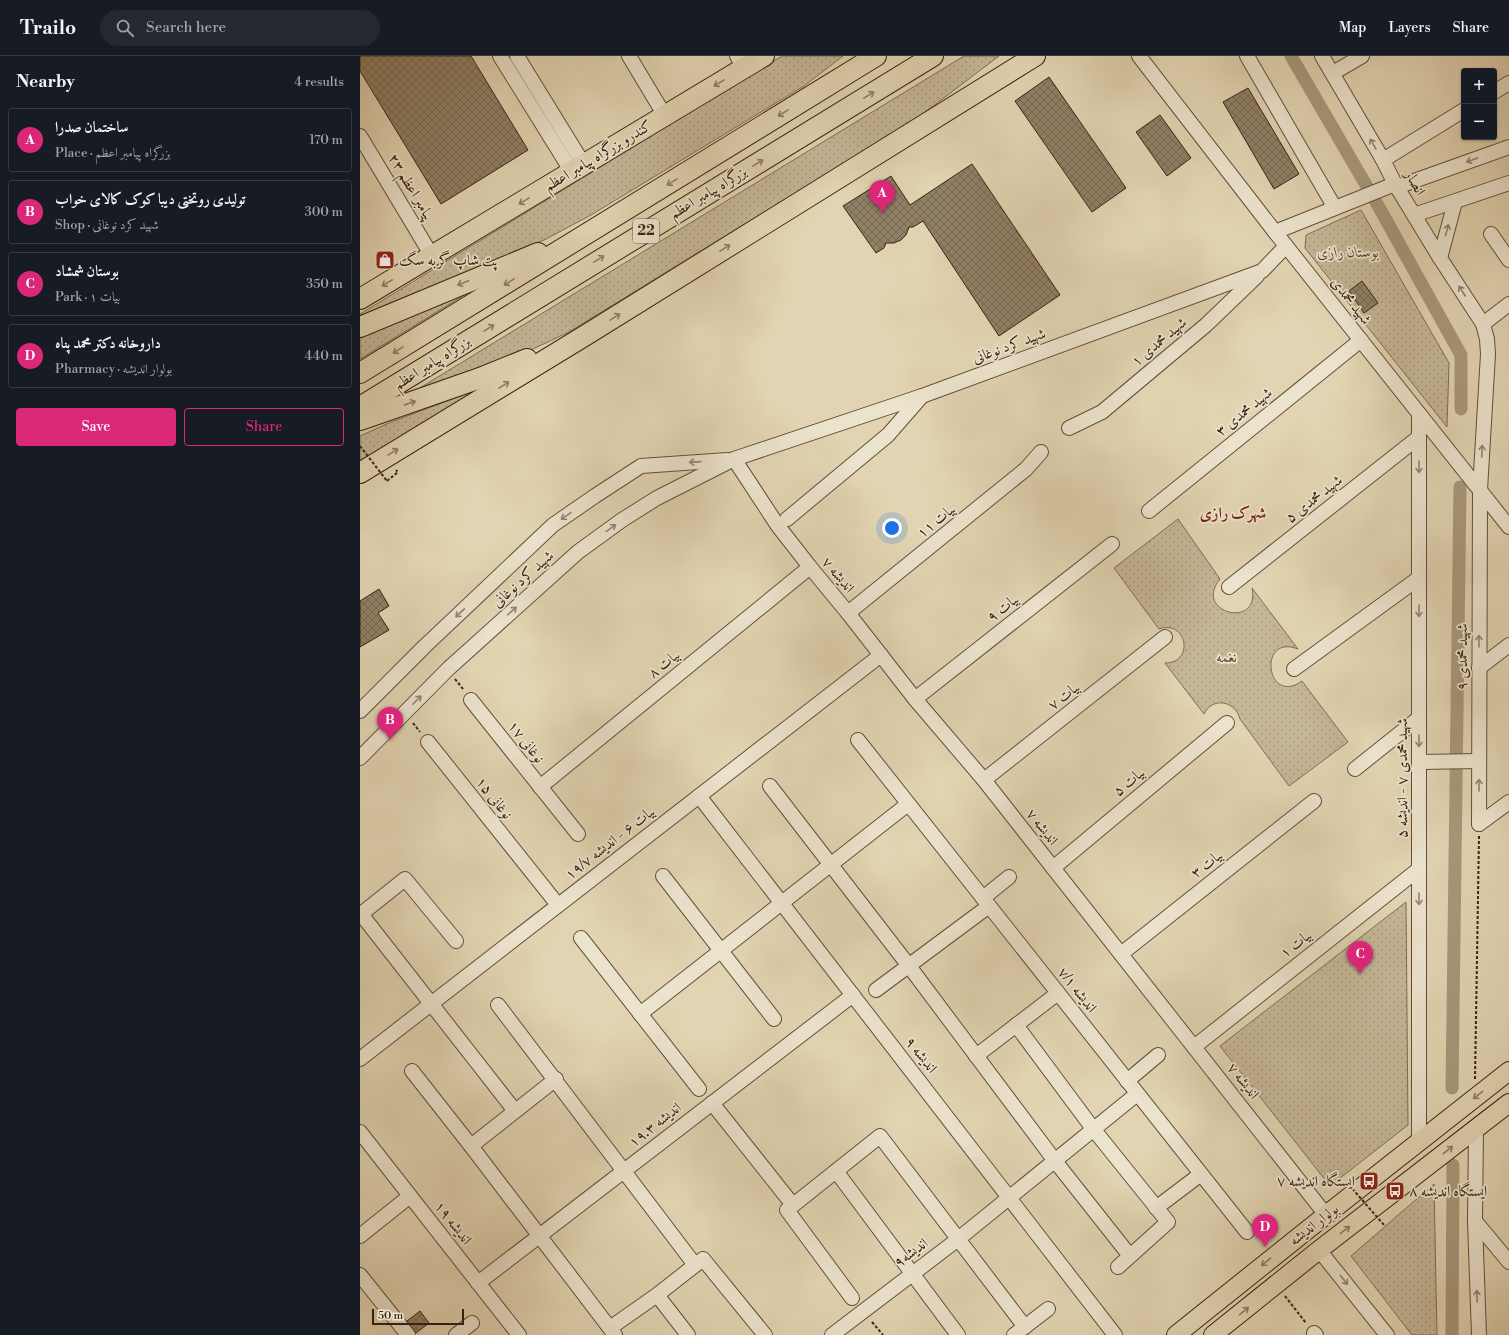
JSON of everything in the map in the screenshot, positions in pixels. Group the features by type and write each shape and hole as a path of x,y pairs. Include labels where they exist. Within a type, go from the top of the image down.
{"highway":[{"name":"کندرو بزرگراه پیامبر اعظم","path":"360,299 665,116 741,62 764,56"},
{"path":"808,98 856,56"},
{"name":"بزرگراه پیامبر اعظم","path":"360,373 876,56"},
{"name":"بزرگراه پیامبر اعظم","path":"360,407 933,56"},
{"path":"957,104 1011,56"},
{"path":"360,473 586,335 1035,56"},
{"path":"360,327 590,232"},
{"path":"360,420 480,378 586,335"}],"main road":[{"name":"بولوار اندیشه","path":"1176,1335 1509,1071"},
{"name":"بولوار اندیشه","path":"1213,1335 1319,1250 1509,1103"}],"street":[{"path":"500,56 578,168"},
{"path":"517,56 578,168"},
{"path":"629,56 665,116"},
{"name":"شهید محمدی","path":"1139,56 1275,232 1509,527"},
{"path":"1247,56 1335,208"},
{"name":"انصار","path":"1322,56 1414,215 1483,324"},
{"path":"1333,73 1362,56"},
{"path":"1497,90 1509,83"},
{"path":"1383,160 1461,112"},
{"name":"پیامبر اعظم ۲۳","path":"360,136 432,256"},
{"path":"1275,232 1381,190 1509,147"},
{"path":"1414,215 1509,183"},
{"path":"1440,258 1455,202"},
{"path":"1491,234 1509,260"},
{"name":"شهید کرد نوغانی","path":"360,758 448,669 578,552 622,520 658,498 734,459 922,396 1262,271 1286,246"},
{"name":"شهید محمدی ۱","path":"1069,428 1102,412 1206,325 1262,271"},
{"path":"1483,324 1509,304"},
{"name":"شهید محمدی ۹","path":"1479,824 1480,490 1488,354 1487,339 1483,324"},
{"name":"شهید محمدی ۳","path":"1149,511 1361,340"},
{"path":"787,520 888,435 922,396"},
{"name":"شهید محمدی ۷ - اندیشه ۵","path":"1419,414 1419,1142"},
{"name":"شهید محمدی ۵","path":"1229,587 1419,437"},
{"name":"بیات ۱۱","path":"848,613 1026,469 1041,452"},
{"name":"شهید کرد نوغانی","path":"360,711 425,646 553,525 595,496 641,466 734,459"},
{"name":"اندیشه ۷","path":"734,459 778,526 810,567 915,699 984,780 1326,1215"},
{"name":"بیات ۹","path":"915,699 1112,544"},
{"name":"بیات ۸","path":"540,787 810,567"},
{"path":"1294,669 1419,578"},
{"name":"بیات ۷","path":"984,780 1165,637"},
{"path":"1479,668 1509,645"},
{"name":"بیات ۶ - اندیشه ۱۹/۷","path":"360,1058 881,655"},
{"name":"نوغانی ۱۷","path":"471,700 578,834"},
{"path":"1355,769 1419,718"},
{"name":"بیات ۵","path":"1053,868 1227,723"},
{"name":"اندیشه ۷/۱","path":"858,740 1247,1232"},
{"name":"نوغانی ۱۵","path":"428,742 558,905"},
{"path":"1419,762 1479,762"},
{"path":"770,786 909,966 1055,1161 1130,1256"},
{"name":"اندیشه ۹","path":"699,796 1115,1335"},
{"name":"بیات ۳","path":"1121,954 1314,801"},
{"path":"1479,824 1509,802"},
{"path":"640,1014 908,804"},
{"name":"بیات ۱","path":"1194,1047 1419,869"},
{"path":"663,876 774,1019"},
{"path":"876,990 909,966 986,902 1009,877"},
{"path":"456,941 405,879 360,915 432,1003 515,1111"},
{"path":"581,938 699,1089"},
{"path":"976,1056 1058,993"},
{"name":"اندیشه ۱۹.۳","path":"478,1283 853,995"},
{"path":"498,1005 695,1265"},
{"path":"1016,1025 1094,1130 1168,1222 1118,1267"},
{"path":"1127,1081 1158,1055"},
{"path":"412,1070 613,1332 702,1258 766,1335"},
{"path":"471,1146 556,1080"},
{"name":"اندیشه۹","path":"832,1335 957,1240 1137,1094"},
{"path":"712,1103 793,1205"},
{"path":"1476,1129 1475,1221 1479,1335"},
{"name":"اندیشه ۱۹","path":"360,1132 519,1335"},
{"path":"852,1298 787,1210 880,1136 957,1240 1019,1331 1048,1309"},
{"path":"836,1171 958,1335"},
{"path":"1156,1208 1201,1174"},
{"path":"360,1236 410,1196"},
{"path":"1475,1221 1509,1262"},
{"path":"1319,1250 1387,1335"},
{"path":"360,1275 408,1335"},
{"path":"657,1295 688,1335"},
{"path":"456,1335 472,1324"}],"path":[{"path":"360,446 386,481 398,472 395,468 391,472"},
{"path":"448,669 471,700"},
{"path":"405,712 428,742"},
{"path":"1474,1099 1479,824"},
{"path":"1349,1185 1385,1226"},
{"path":"1276,1285 1315,1334"},
{"path":"863,1312 883,1335"}],"green space":[{"path":"782,56 843,56 804,86 591,215 546,239 360,323 360,314"},
{"path":"964,56 999,56 920,116 569,332 518,356 405,397"},
{"name":"بوستان رازی","path":"1361,210 1449,363 1447,427 1305,248 1306,235"},
{"path":"497,275 360,359 360,335"},
{"path":"482,388 360,461 360,436 391,422"},
{"name":"نغمه","path":"1178,519 1220,579 1214,591 1214,601 1220,608 1229,612 1238,613 1247,609 1252,601 1252,588 1298,649 1285,647 1276,651 1272,659 1271,669 1274,678 1280,685 1290,686 1302,681 1348,742 1289,786 1233,708 1223,703 1218,703 1212,705 1204,714 1165,663 1175,661 1181,656 1184,650 1184,642 1181,635 1176,630 1169,628 1159,629 1114,568"},
{"path":"1406,902 1408,1125 1330,1186 1220,1046"},
{"path":"1434,1184 1437,1335 1412,1335 1351,1256"}],"building":[{"path":"360,56 471,56 528,150 441,204 360,71"},
{"path":"1049,77 1126,188 1092,212 1015,101"},
{"path":"1248,88 1299,174 1274,189 1223,102"},
{"path":"1160,115 1191,158 1167,176 1136,132"},
{"path":"972,164 1060,295 999,336 923,221 913,227 909,227 906,235 901,240 894,243 886,243 884,248 876,253 843,206 891,176 910,205"},
{"path":"1362,281 1378,303 1364,313 1349,291"},
{"path":"379,589 389,606 378,613 389,630 360,647 360,601"},
{"path":"420,1311 429,1323 416,1333 407,1321"}],"waterway":[{"path":"1291,56 1380,209 1461,355 1461,409"},
{"path":"1452,1088 1460,487"},
{"path":"1452,1335 1453,1165"}],"place":[{"name":"ساختمان صدرا","path":"882,213"},
{"name":"پت شاپ گربه سگ","path":"385,260"},
{"name":"تولیدی روتختی دیبا کوک کالای خواب","path":"390,740"},
{"name":"بوستان شمشاد","path":"1360,974"},
{"name":"ایستگاه اندیشه ۷","path":"1369,1181"},
{"name":"ایستگاه اندیشه ۸","path":"1395,1191"},
{"name":"داروخانه دکتر محمد پناه","path":"1265,1247"}],"district":[{"name":"شهرک رازی","path":"1233,513"}]}
